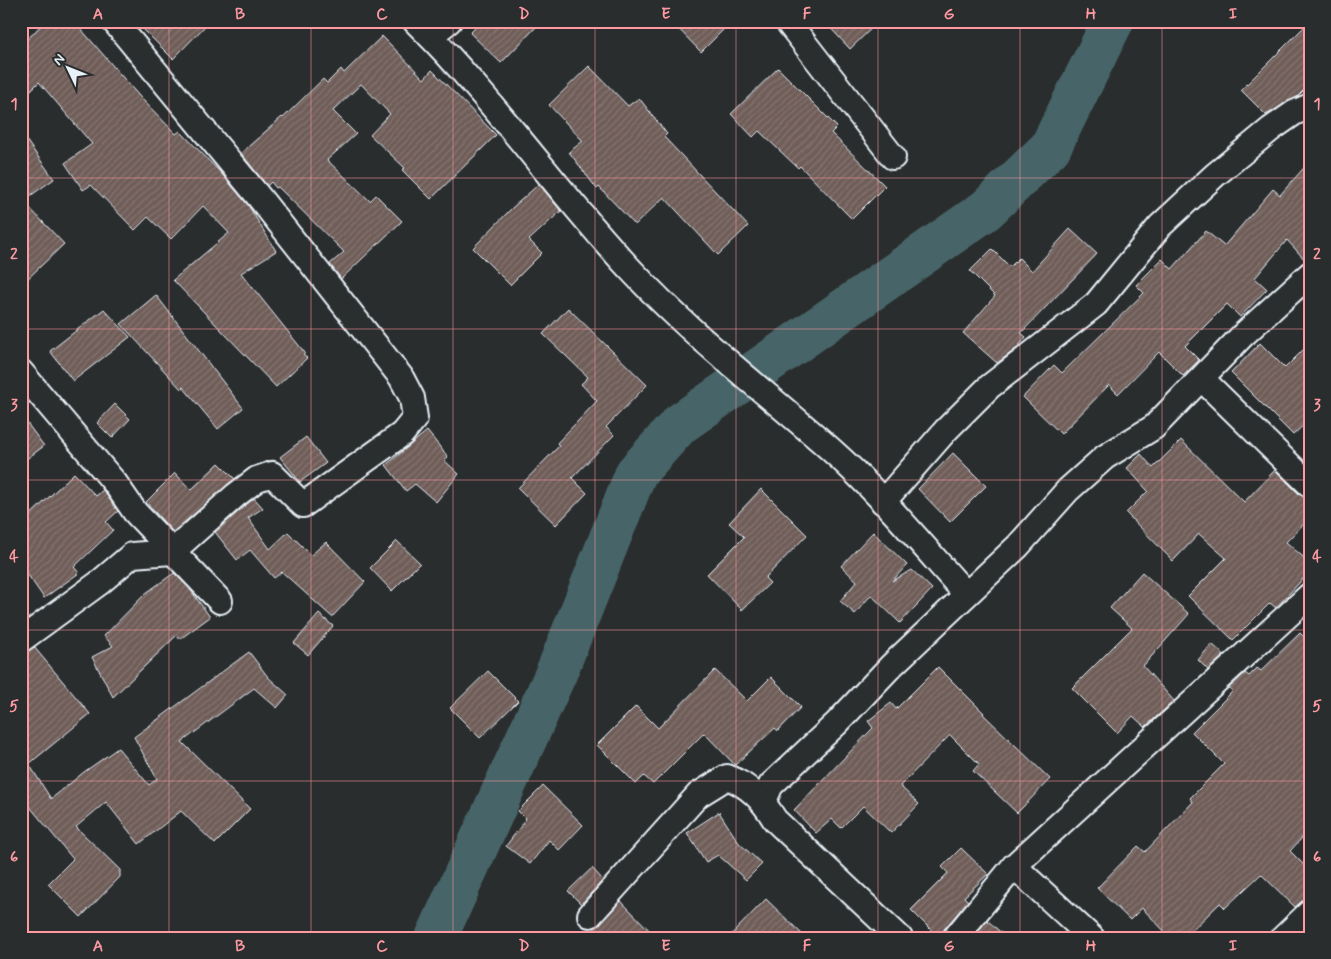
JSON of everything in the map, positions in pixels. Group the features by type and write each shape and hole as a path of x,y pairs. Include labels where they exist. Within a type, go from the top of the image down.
{"street":[{"path":"21,640 99,583 132,555 172,552 236,495 257,479 272,474 303,504 402,434 415,418 412,398 401,377 259,196 114,21"},
{"path":"449,21 422,28 501,116 630,270 717,355 831,449 883,502 966,594"},
{"path":"787,21 893,158"},
{"path":"883,502 946,430 989,387 1096,304 1167,220 1271,129 1294,112 1310,106"},
{"path":"764,801 771,785 966,594 1018,546 1068,490 1105,458 1154,427 1244,335 1310,274"},
{"path":"21,372 115,483 135,512 220,600"},
{"path":"1202,379 1310,485"},
{"path":"955,938 1014,866 1310,595"},
{"path":"590,915 698,795 726,777 739,781 764,801 775,820 900,938"},
{"path":"1014,866 1092,938"},
{"path":"1284,938 1310,912"}],"building":[{"path":"45,21 74,21 139,96 176,134 180,131 220,172 248,205 276,251 241,273 307,358 276,387 173,280 229,233 203,206 171,239 148,217 135,230 91,185 83,190 65,163 92,144 39,82 21,100 21,46"},
{"path":"135,21 210,21 173,59"},
{"path":"482,21 542,21 501,63 470,33"},
{"path":"671,21 732,21 701,52"},
{"path":"824,21 879,21 850,49"},
{"path":"1310,21 1310,84 1297,97 1266,115 1241,90"},
{"path":"382,36 424,79 432,70 496,135 431,199 402,170 405,168 370,135 390,114 361,84 333,111 356,134 327,160 370,201 376,195 402,221 341,279 330,264 344,252 278,187 276,188 271,182 267,186 241,153 283,118 323,79 327,83 341,69 344,73"},
{"path":"589,66 628,106 639,98 667,134 664,137 748,226 718,255 664,197 635,225 599,187 597,189 569,152 583,141 549,105"},
{"path":"778,68 837,127 831,133 885,186 852,219 800,166 798,168 759,131 753,137 731,114"},
{"path":"21,133 54,179 23,201 64,244 21,285"},
{"path":"1310,161 1310,261 1306,261 1287,240 1255,278 1267,289 1240,317 1227,304 1185,346 1199,360 1183,376 1159,352 1118,394 1109,385 1061,434 1023,397 1054,365 1062,373 1144,293 1136,285 1162,259 1172,269 1206,231 1224,246 1273,189 1280,195"},
{"path":"539,184 561,211 529,240 542,253 510,285 473,248 512,208"},
{"path":"1070,229 1097,254 1021,333 1026,337 1016,349 997,363 963,333 995,296 970,271 992,249 1010,267 1019,258 1032,271"},
{"path":"156,295 243,408 218,429 183,387 181,389 121,324"},
{"path":"568,308 647,385 606,427 614,435 572,478 587,493 556,525 518,488 559,446 557,443 597,401 581,384 588,377 543,334"},
{"path":"104,309 130,337 73,381 50,351"},
{"path":"1260,343 1285,368 1310,343 1310,419 1293,435 1231,373"},
{"path":"115,404 130,419 112,438 97,423"},
{"path":"21,415 44,446 21,463"},
{"path":"427,431 448,457 444,460 459,474 436,502 415,484 406,491 386,465"},
{"path":"306,437 326,463 300,482 280,457"},
{"path":"1181,440 1244,502 1275,470 1300,495 1310,498 1310,517 1286,542 1310,563 1310,571 1276,608 1270,603 1233,640 1188,596 1226,558 1199,534 1173,561 1126,513 1148,491 1127,468 1141,454 1153,468"},
{"path":"953,453 986,486 950,522 918,489"},
{"path":"219,463 235,479 173,532 146,502 175,473 191,490"},
{"path":"74,473 96,496 103,490 118,511 106,522 113,530 74,567 79,573 44,598 21,565 21,524"},
{"path":"761,489 807,535 765,578 770,583 742,610 707,574 744,537 729,523"},
{"path":"254,498 263,508 248,518 270,549 288,532 311,555 326,542 365,582 332,617 282,572 274,578 250,550 237,560 215,532"},
{"path":"873,532 907,565 892,581 912,570 932,589 900,623 871,595 855,614 840,601 857,581 841,566"},
{"path":"397,541 420,563 392,591 370,568"},
{"path":"1142,572 1189,614 1143,666 1174,701 1145,727 1133,716 1117,733 1072,688 1132,628 1110,608"},
{"path":"174,573 189,588 210,617 180,639 177,635 113,697 92,657 113,646 104,636 146,593"},
{"path":"319,614 333,626 308,655 294,643"},
{"path":"1300,633 1310,643 1310,829 1290,851 1310,871 1310,899 1301,902 1295,907 1261,874 1225,908 1220,903 1184,938 1171,938 1142,908 1130,920 1097,888 1138,846 1145,852 1193,802 1190,798 1224,764 1192,732 1233,691 1229,688 1245,673 1249,676 1257,668 1261,671"},
{"path":"1212,644 1224,655 1208,670 1198,660"},
{"path":"34,647 90,714 29,764 51,799 118,748 149,785 157,779 134,737 249,652 268,677 288,695 277,708 254,688 182,742 250,809 215,844 181,811 139,844 106,802 76,827 120,870 120,877 81,917 48,884 73,859 21,796 21,654"},
{"path":"938,667 1050,779 1017,813 973,771 979,764 950,735 900,786 919,804 891,833 863,806 841,828 832,819 816,833 794,810 873,728 868,721 891,703 896,709"},
{"path":"715,670 747,701 771,677 801,707 778,731 775,728 735,765 704,733 653,784 644,776 636,784 597,745 636,706 658,728"},
{"path":"488,671 518,701 480,738 450,708"},
{"path":"543,786 583,825 559,850 549,840 530,864 506,846 526,819 518,811"},
{"path":"719,812 739,843 762,864 746,880 718,855 706,862 687,833"},
{"path":"961,848 988,874 964,897 968,901 944,929 942,938 939,938 911,910 948,873 942,867"},
{"path":"592,868 603,880 581,904 568,891"},
{"path":"766,899 806,938 728,938"},
{"path":"621,901 657,938 586,938"},
{"path":"987,920 1007,938 973,938"}],"waterway":[{"path":"436,938 557,671 636,473 680,424 986,210 1050,148 1113,21"}]}
